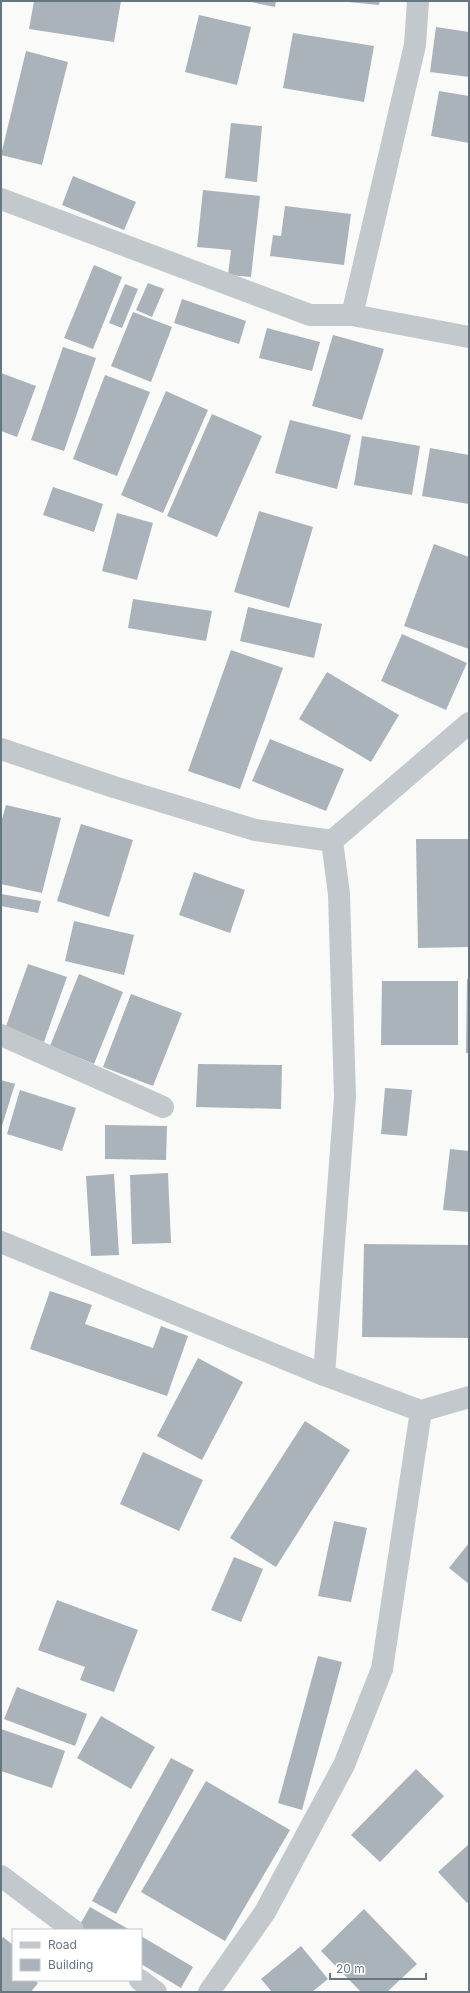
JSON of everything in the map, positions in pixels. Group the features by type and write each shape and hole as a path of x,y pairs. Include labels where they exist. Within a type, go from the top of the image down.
{"street":[{"path":"352,315 414,45 418,1"},
{"path":"1,199 310,315 352,315 469,337"},
{"path":"1,748 114,787 255,830 332,841 469,723"},
{"path":"324,1375 345,1097 339,894 332,841"},
{"path":"1,1035 163,1107"},
{"path":"2,1246 324,1375 421,1411 469,1397"},
{"path":"209,1992 265,1912 344,1766 382,1669 421,1411"},
{"path":"1,1876 72,1929"},
{"path":"141,1981 156,1992"}],"building":[{"path":"34,1 121,1 114,42 29,29"},
{"path":"246,1 276,1 275,7"},
{"path":"338,1 380,1 379,5"},
{"path":"199,15 251,27 237,85 185,72"},
{"path":"436,27 469,32 469,77 430,72"},
{"path":"293,33 374,46 364,102 283,88"},
{"path":"26,51 68,62 42,165 1,155"},
{"path":"439,91 469,96 469,143 431,136"},
{"path":"231,123 262,126 257,182 225,178"},
{"path":"73,176 136,202 124,230 62,205"},
{"path":"203,190 260,196 251,277 228,275 231,250 197,247"},
{"path":"285,206 351,214 344,265 270,256 273,235 281,236"},
{"path":"94,265 122,277 93,349 64,338"},
{"path":"148,283 164,289 152,317 136,310"},
{"path":"125,284 138,289 122,328 109,323"},
{"path":"182,299 246,321 239,344 174,323"},
{"path":"133,312 172,327 151,382 111,366"},
{"path":"267,328 320,342 312,371 259,358"},
{"path":"333,335 384,349 362,420 312,406"},
{"path":"63,347 96,358 64,451 31,440"},
{"path":"1,373 36,386 17,437 1,431"},
{"path":"105,375 150,392 117,476 73,459"},
{"path":"166,391 208,410 163,513 121,495"},
{"path":"212,414 262,436 217,537 167,516"},
{"path":"290,420 351,435 337,489 275,473"},
{"path":"362,436 420,446 412,495 354,485"},
{"path":"430,448 469,455 469,504 422,496"},
{"path":"53,487 103,504 94,532 43,515"},
{"path":"259,511 313,527 289,608 234,592"},
{"path":"117,513 153,523 137,580 102,571"},
{"path":"434,544 469,557 469,649 404,626"},
{"path":"133,599 212,611 206,641 128,628"},
{"path":"248,607 322,624 314,658 240,641"},
{"path":"402,634 467,663 446,710 381,681"},
{"path":"231,650 283,668 240,789 188,771"},
{"path":"327,672 399,715 371,762 299,719"},
{"path":"270,739 344,769 326,811 252,781"},
{"path":"6,805 61,818 42,893 1,884 1,823"},
{"path":"81,824 133,840 109,917 57,901"},
{"path":"416,839 469,839 469,947 418,948"},
{"path":"194,872 245,890 230,933 179,915"},
{"path":"1,894 41,901 38,913 1,906"},
{"path":"74,921 134,935 124,975 65,961"},
{"path":"28,964 67,977 44,1042 5,1029"},
{"path":"79,974 123,992 94,1064 50,1046"},
{"path":"467,979 469,979 469,1053 466,1053"},
{"path":"382,981 458,981 458,1045 381,1045"},
{"path":"131,994 182,1013 153,1086 103,1067"},
{"path":"198,1064 282,1065 281,1109 196,1107"},
{"path":"1,1080 15,1084 1,1129"},
{"path":"385,1088 412,1090 407,1136 381,1134"},
{"path":"20,1090 76,1108 62,1151 7,1134"},
{"path":"105,1125 167,1126 166,1160 105,1159"},
{"path":"450,1149 469,1151 469,1212 443,1210"},
{"path":"168,1173 171,1243 132,1244 130,1175"},
{"path":"114,1174 119,1255 91,1256 86,1176"},
{"path":"364,1244 469,1245 469,1338 362,1337"},
{"path":"50,1291 92,1305 85,1324 153,1348 161,1326 188,1336 167,1396 30,1349"},
{"path":"198,1358 243,1382 202,1460 157,1436"},
{"path":"305,1421 350,1450 276,1567 230,1538"},
{"path":"143,1452 203,1480 179,1531 120,1504"},
{"path":"334,1521 367,1528 351,1602 318,1596"},
{"path":"469,1543 469,1584 449,1568"},
{"path":"234,1557 263,1569 241,1622 211,1610"},
{"path":"57,1600 138,1630 114,1692 80,1680 85,1667 38,1650"},
{"path":"318,1656 342,1662 302,1810 278,1803"},
{"path":"17,1687 87,1714 75,1746 4,1719"},
{"path":"101,1716 155,1747 131,1789 77,1758"},
{"path":"1,1729 65,1751 52,1788 1,1771"},
{"path":"171,1758 194,1770 116,1914 92,1901"},
{"path":"416,1769 444,1796 380,1862 351,1835"},
{"path":"206,1781 290,1830 225,1941 141,1892"},
{"path":"469,1844 469,1901 467,1903 438,1872"},
{"path":"90,1907 128,1929 80,1929 78,1928"},
{"path":"364,1909 417,1964 387,1992 361,1992 321,1951"},
{"path":"3,1937 12,1944 12,1981 35,1981 38,1983 31,1992 1,1992 1,1939"},
{"path":"142,1937 193,1967 181,1988 142,1965"},
{"path":"301,1946 328,1979 312,1992 272,1992 261,1979"}]}
